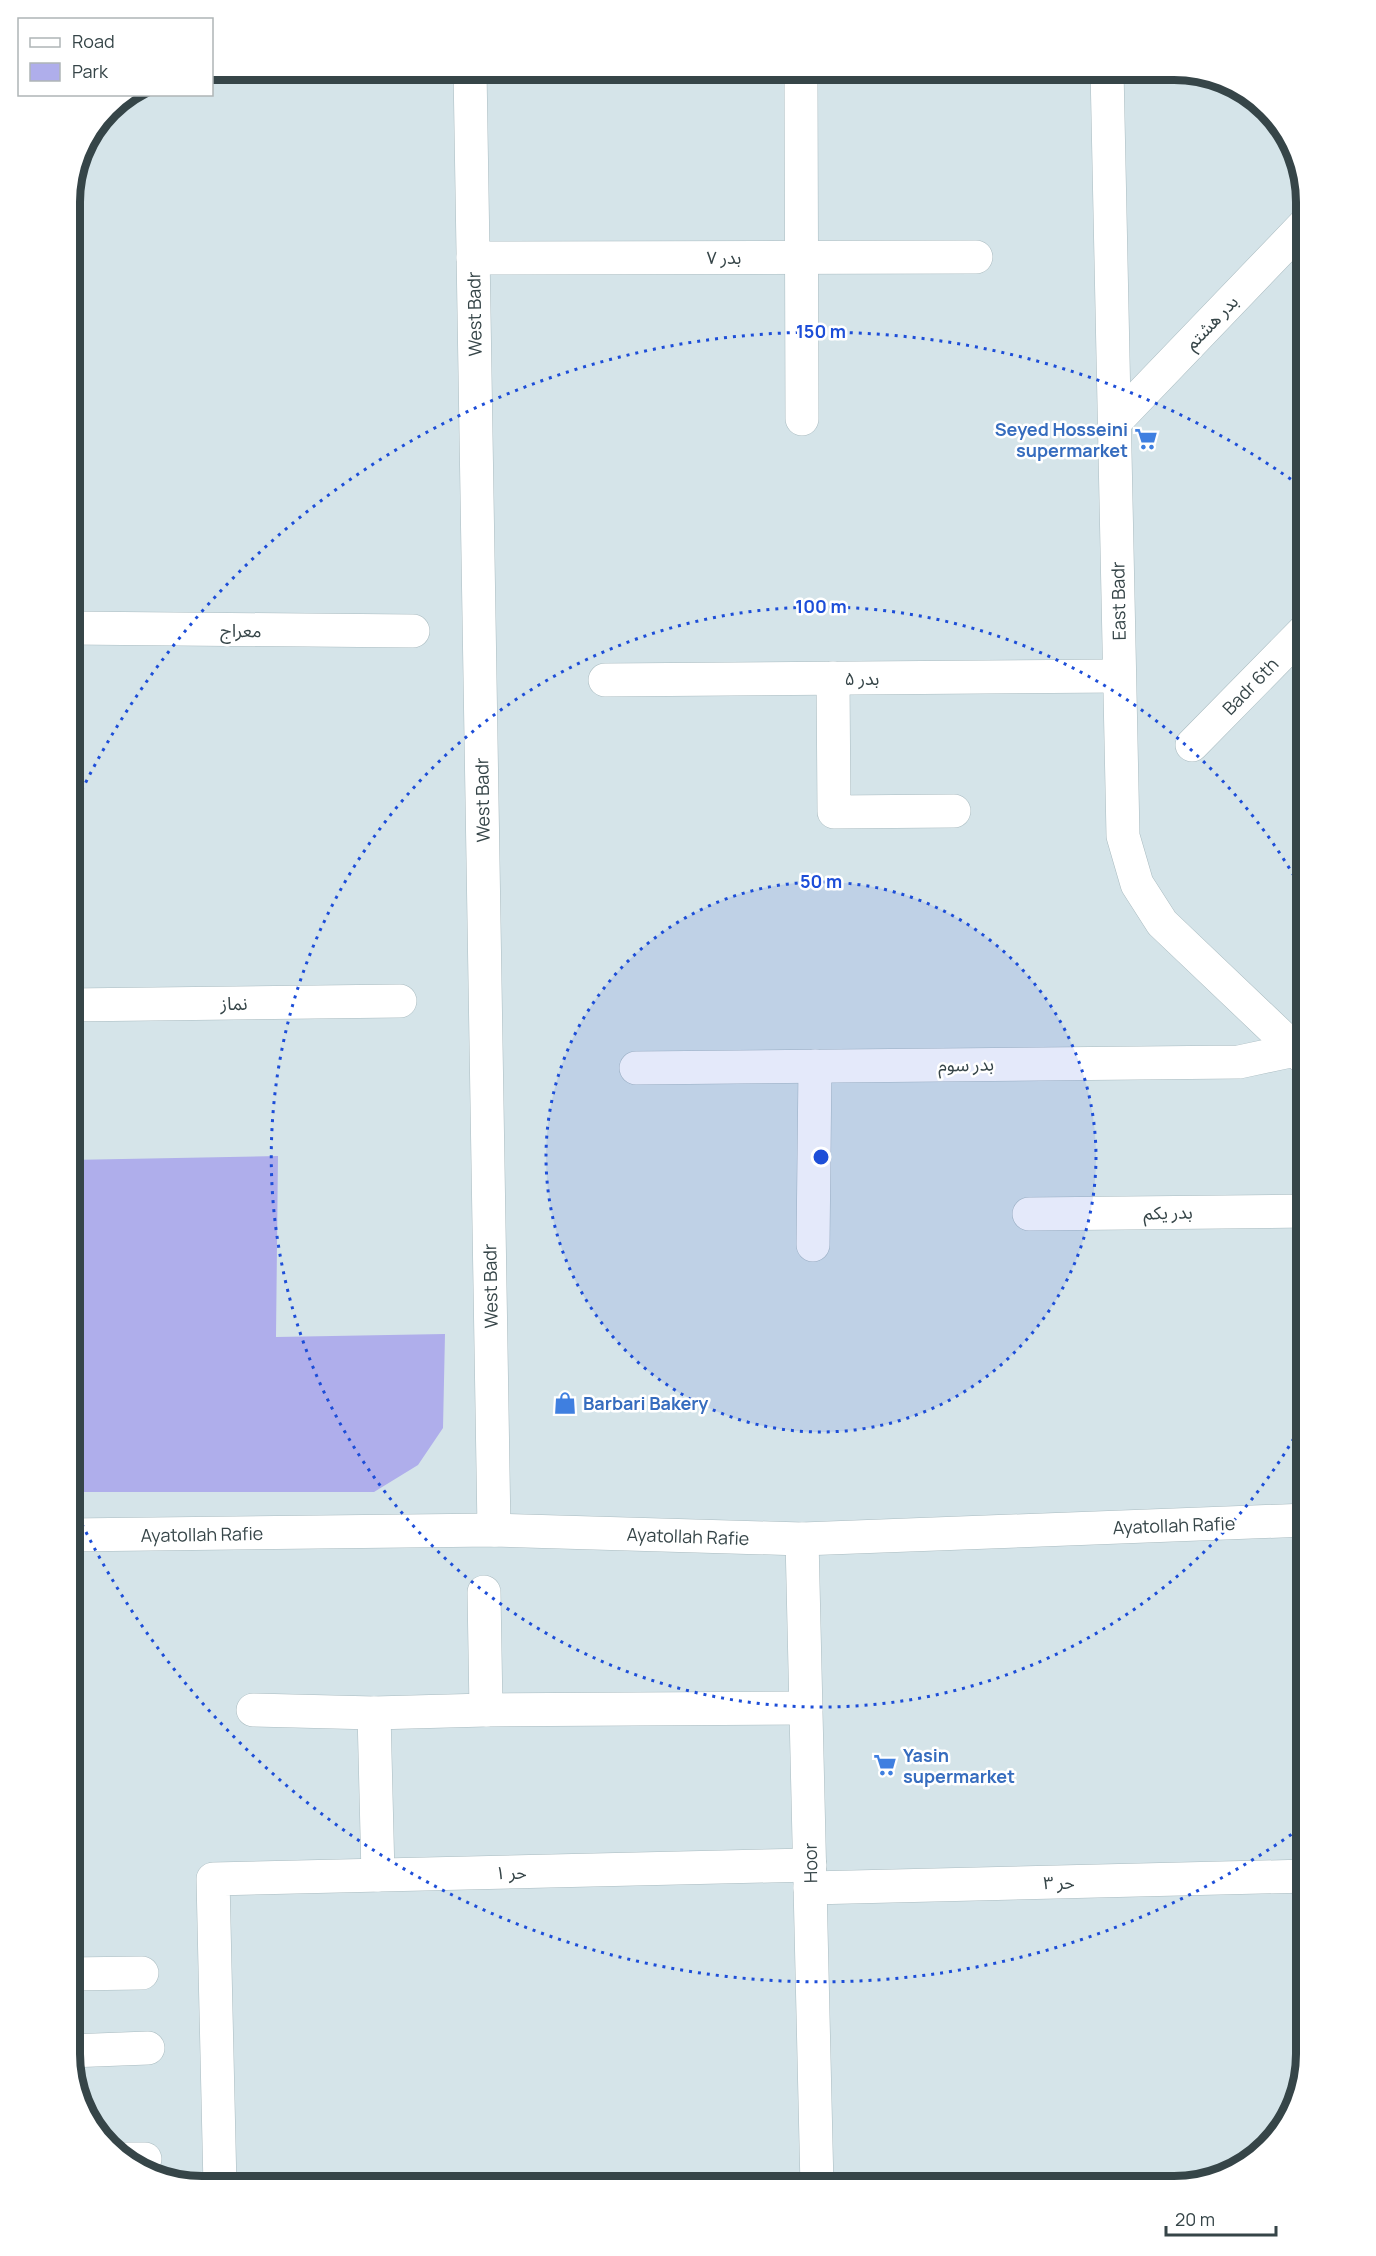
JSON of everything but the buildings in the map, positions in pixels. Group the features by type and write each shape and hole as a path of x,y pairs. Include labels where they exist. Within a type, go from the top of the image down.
{"street":[{"name":"West Badr","path":"470,80 494,1530"},
{"name":"East Badr","path":"1107,80 1124,836 1137,884 1162,923 1296,1044"},
{"path":"801,84 802,419"},
{"name":"بدر هشتم","path":"1114,422 1296,233"},
{"name":"بدر ۷","path":"473,258 976,257"},
{"name":"معراج","path":"80,628 413,632"},
{"name":"Badr 6th","path":"1192,745 1296,639"},
{"name":"بدر ۵","path":"605,680 1119,676"},
{"path":"833,678 834,812 954,812"},
{"name":"نماز","path":"80,1005 400,1001"},
{"name":"بدر سوم","path":"636,1068 1239,1062 1296,1051"},
{"path":"813,1245 815,1066"},
{"name":"بدر یکم","path":"1029,1214 1296,1211"},
{"name":"Ayatollah Rafie","path":"79,1535 494,1530 802,1539 1296,1520"},
{"name":"Hoor","path":"802,1539 817,2176"},
{"path":"484,1592 486,1710"},
{"path":"253,1710 374,1713 806,1708"},
{"path":"374,1713 378,1875"},
{"name":"حر ۱","path":"220,2176 213,1879 378,1875 810,1877"},
{"name":"حر ۳","path":"810,1877 1296,1876"},
{"path":"79,1974 142,1973"},
{"path":"79,2050 148,2048"}],"shaded area":[{"path":"213,80 1183,80 1214,86 1242,100 1266,121 1284,147 1294,177 1296,201 1296,2055 1292,2086 1284,2109 1266,2135 1255,2146 1229,2164 1199,2174 1175,2176 193,2176 162,2170 134,2156 110,2135 92,2109 82,2079 79,2055 80,193 84,170 96,140 115,115 127,105 140,96 213,96"}],"green space":[{"path":"278,1156 276,1337 445,1334 443,1428 418,1465 374,1492 79,1492 79,1160"}],"place":[{"name":"Seyed Hosseini supermarket","path":"1146,439"},
{"name":"Barbari Bakery","path":"565,1403"},
{"name":"Yasin supermarket","path":"885,1765"}]}
